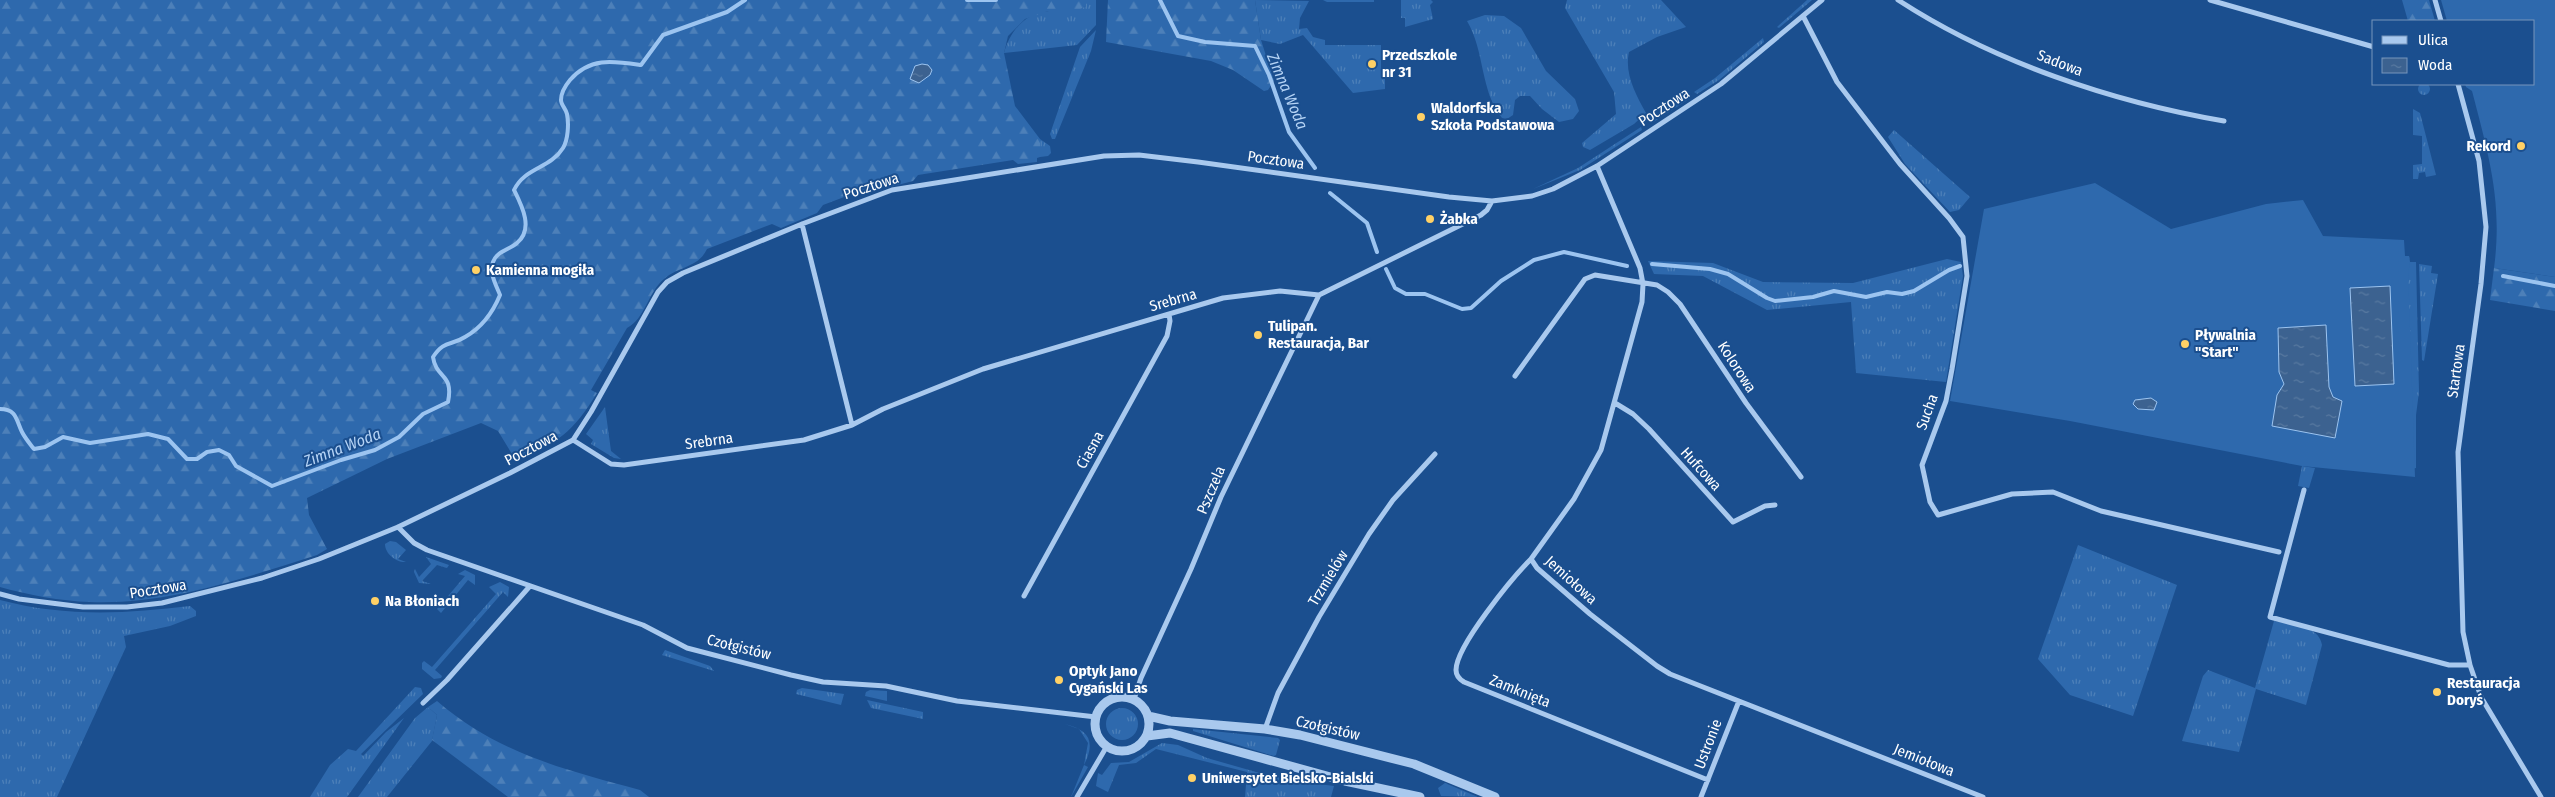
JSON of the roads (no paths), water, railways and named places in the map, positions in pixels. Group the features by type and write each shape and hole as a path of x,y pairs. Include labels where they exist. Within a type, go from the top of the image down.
{"street":[{"name":"Pocztowa","path":"0,594 19,599 82,607 128,607 162,603 262,578 327,556 398,527 510,473 573,440 592,412 650,305 667,282 683,273 802,224 892,190 1104,156 1139,155 1299,175 1407,192 1492,200 1521,198 1546,191 1597,166 1722,84 1822,0"},
{"name":"Sadowa","path":"1898,0 1957,36 2094,90 2177,113 2224,121"},
{"path":"2210,0 2372,46"},
{"path":"2435,0 2441,20"},
{"name":"Sucha","path":"1803,16 1837,82 1900,164 1949,218 1963,238 1967,276 1952,369 1946,401 1922,465 1930,502 1938,515 2012,494 2053,492 2101,511 2279,552"},
{"name":"Startowa","path":"2458,85 2479,161 2486,227 2482,275 2458,452 2461,608 2470,664 2486,707 2541,797"},
{"name":"Jemiołowa","path":"1597,166 1634,252 1644,284 1642,302 1601,450 1594,465 1531,559 1543,576 1657,666 1739,701 1983,797"},
{"path":"1319,295 1481,215 1487,210 1492,200"},
{"path":"802,224 852,425"},
{"path":"1514,376 1585,279 1595,275 1644,284"},
{"name":"Kolorowa","path":"1644,284 1662,288 1680,304 1746,403 1801,477"},
{"name":"Srebrna","path":"573,440 611,464 624,464 804,440 852,425 884,409 983,369 1223,298 1280,291 1319,295"},
{"name":"Pszczela","path":"1134,699 1141,678 1191,569 1221,497 1319,295"},
{"name":"Ciasna","path":"1024,596 1167,336 1170,321 1169,314"},
{"name":"Hufcowa","path":"1615,403 1634,414 1649,429 1733,522 1766,506 1775,505"},
{"name":"Trzmielów","path":"1265,729 1271,708 1319,616 1369,534 1393,500 1435,454"},
{"path":"2304,490 2270,617 2449,665 2470,664"},
{"name":"Czołgistów","path":"398,527 414,543 427,550 643,625 687,648 823,682 886,686 957,700 1096,717"},
{"name":"Zamknięta","path":"1531,559 1509,581 1475,631 1457,662 1456,671 1458,678 1708,780"},
{"path":"423,703 447,680 530,586"},
{"path":"1126,697 1134,699 1144,708 1148,716 1147,736 1140,744 1128,751 1114,750 1107,746 1097,734 1096,717 1102,706 1109,700 1126,697"},
{"name":"Ustronie","path":"1701,797 1739,701"},
{"name":"Czołgistów","path":"1148,716 1170,720 1265,729 1395,758 1495,797"},
{"path":"1147,736 1170,733 1336,778 1420,797"},
{"path":"1077,797 1107,746"}],"water":[{"path":"928,65 932,70 930,75 919,83 910,79 915,66"},
{"path":"2390,286 2394,384 2355,386 2350,288"},
{"path":"2326,325 2329,387 2333,397 2342,401 2335,438 2272,426 2277,395 2284,384 2279,372 2278,328"},
{"path":"2151,398 2157,402 2154,410 2138,409 2133,404 2135,400"}],"waterway":[{"name":"Zimna Woda","path":"0,409 6,409 13,413 23,434 34,449 45,447 63,437 90,443 148,434 168,439 187,459 197,459 207,452 219,450 229,455 236,466 272,486 341,460 375,450 399,437 423,414 448,402 449,386 437,369 433,357 444,346 460,340 476,329 486,319 500,295 492,275 493,262 500,253 517,243 525,231 526,224 523,210 514,190 524,177 558,155 565,145 568,132 568,118 561,100 568,82 586,67 602,62 641,65 663,35 727,12 745,0"},
{"name":"Zimna Woda","path":"967,0 996,0"},
{"name":"Zimna Woda","path":"1160,0 1178,36 1205,42 1255,46 1269,75 1289,132 1315,168"},
{"name":"Zimna Woda","path":"1330,193 1367,223 1377,252"},
{"name":"Zimna Woda","path":"1386,269 1395,288 1406,294 1425,294 1462,309 1471,308 1501,281 1534,260 1564,252 1627,266"},
{"name":"Zimna Woda","path":"1652,264 1710,269 1728,274 1775,301 1813,297 1834,291 1866,297 1887,292 1902,294 1914,291 1949,270 1960,266"},
{"name":"Zimna Woda","path":"2503,276 2555,286"}],"place":[{"name":"Przedszkole nr 31","path":"1372,64"},
{"name":"Waldorfska Szkoła Podstawowa","path":"1421,117"},
{"name":"Rekord","path":"2521,146"},
{"name":"Żabka","path":"1430,219"},
{"name":"Kamienna mogiła","path":"476,270"},
{"name":"Tulipan. Restauracja, Bar","path":"1258,335"},
{"name":"Pływalnia \"Start\"","path":"2185,344"},
{"name":"Na Błoniach","path":"375,601"},
{"name":"Optyk Jano Cygański Las","path":"1059,680"},
{"name":"Restauracja Doryś","path":"2437,692"},
{"name":"Uniwersytet Bielsko-Bialski","path":"1192,778"}]}
